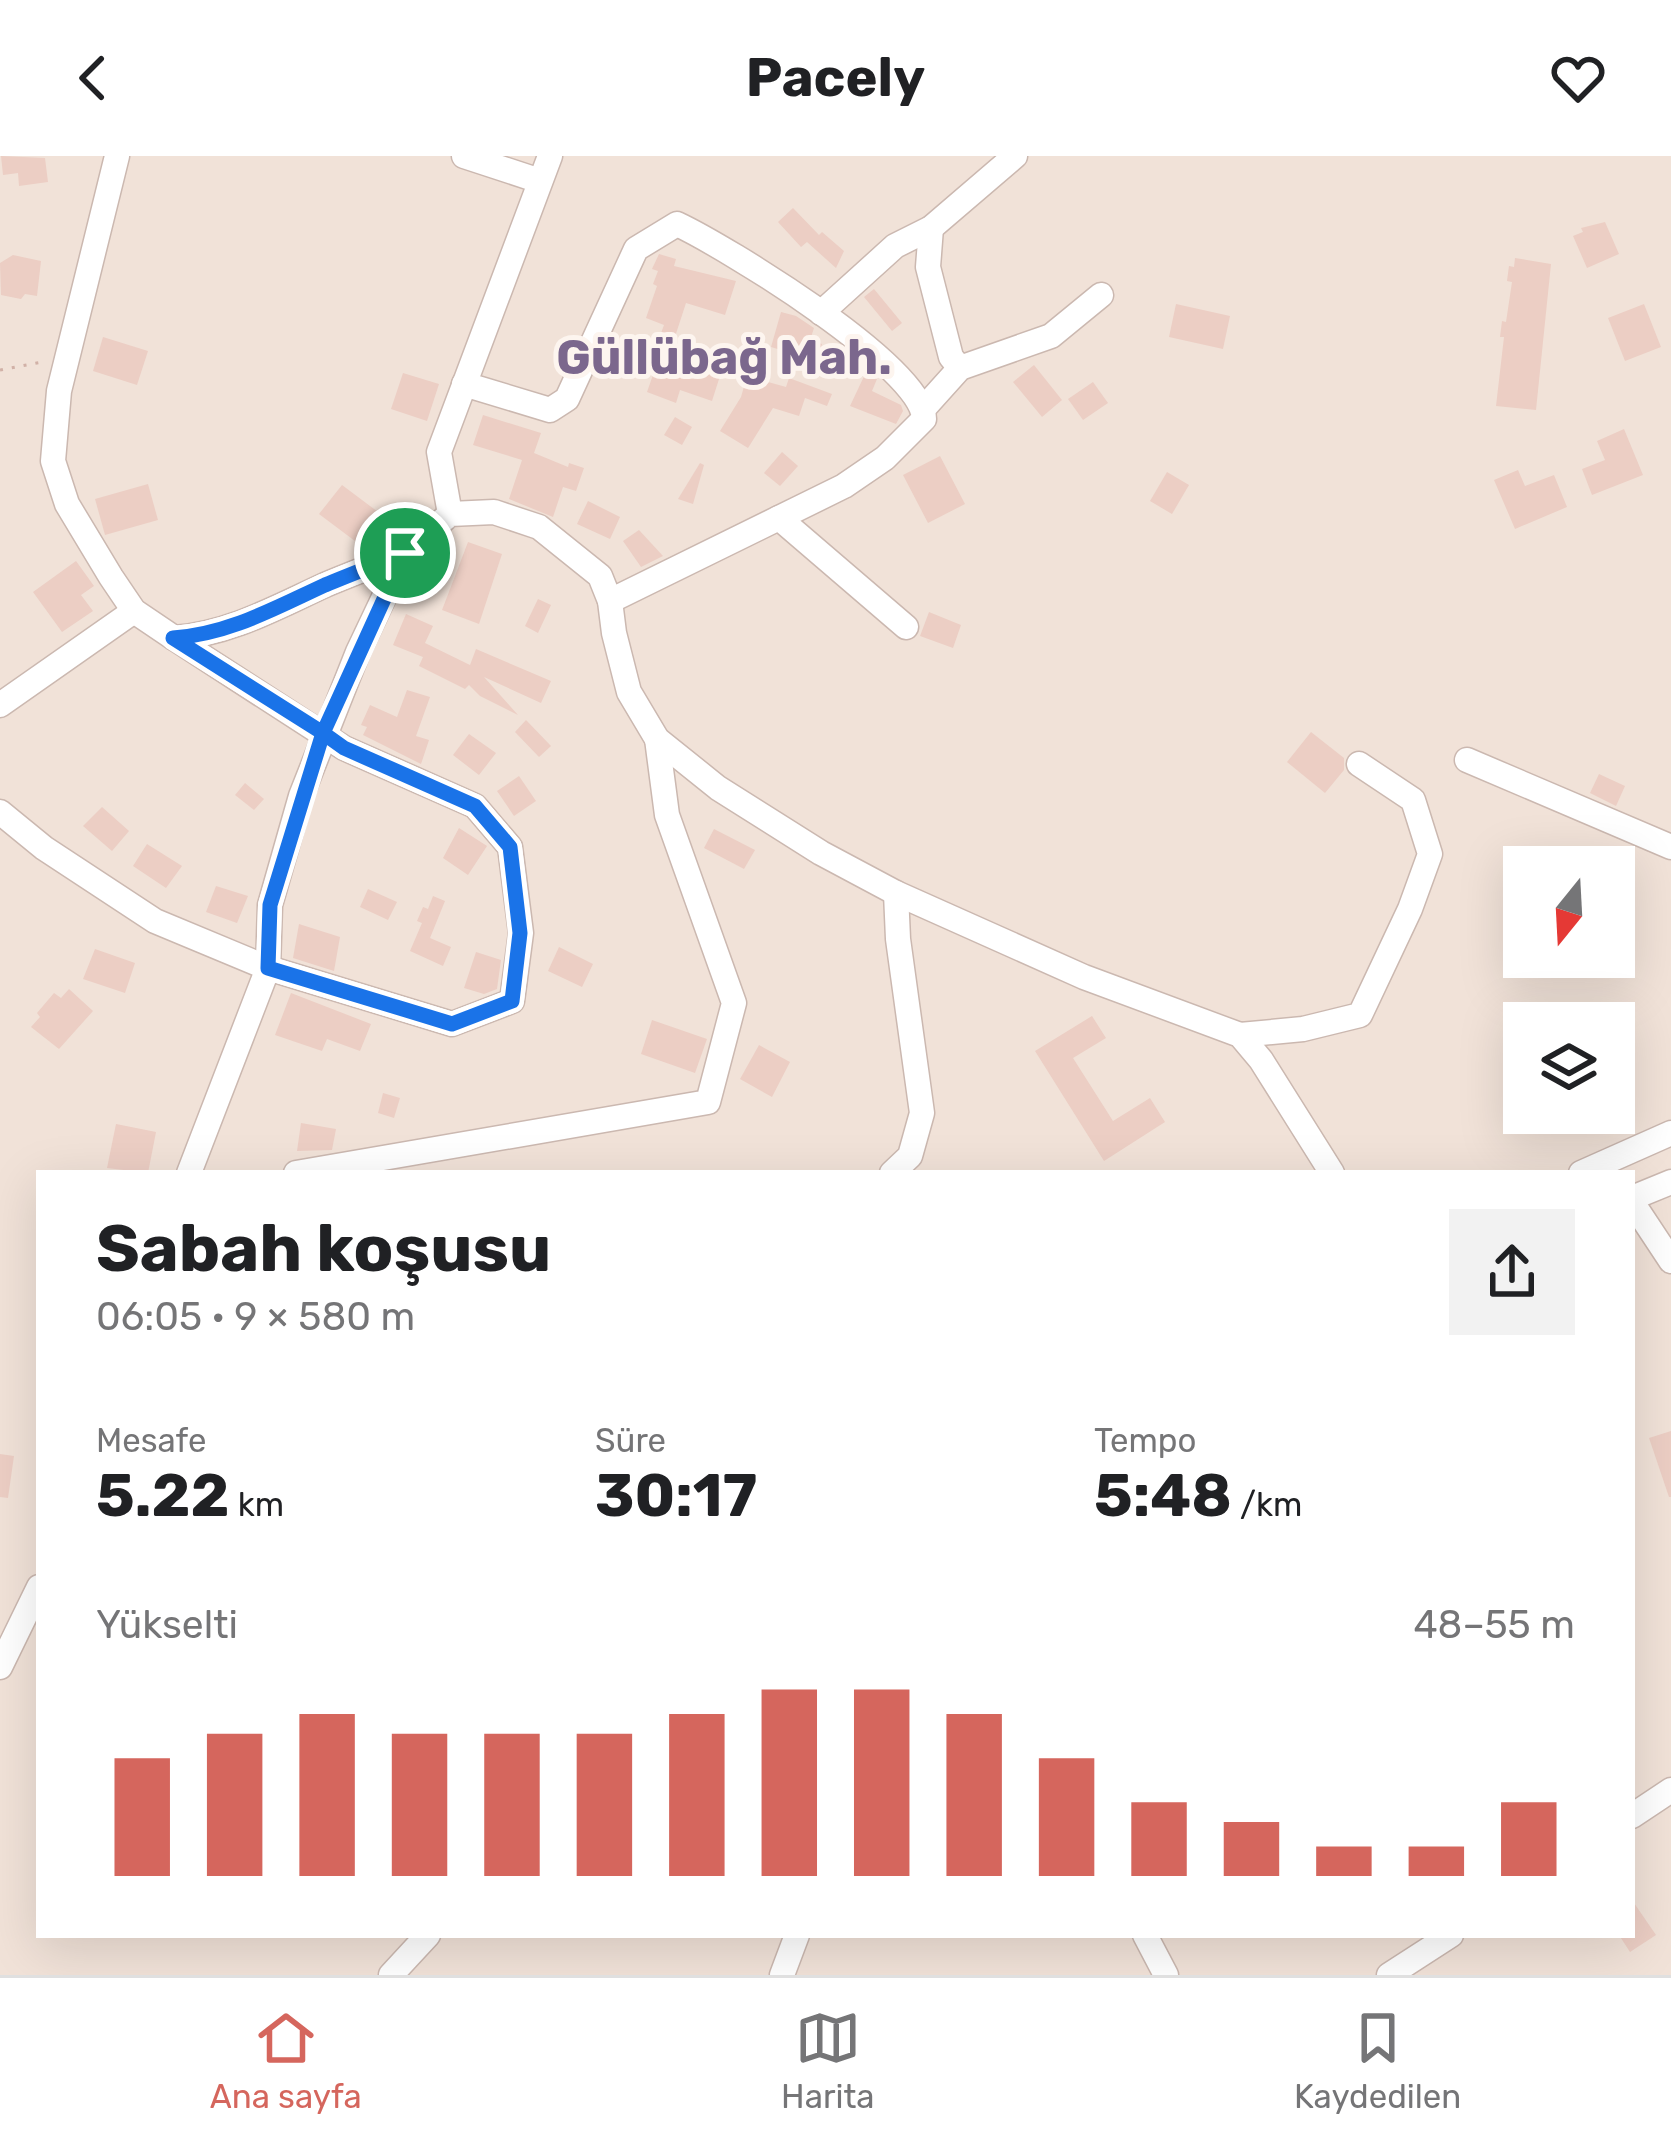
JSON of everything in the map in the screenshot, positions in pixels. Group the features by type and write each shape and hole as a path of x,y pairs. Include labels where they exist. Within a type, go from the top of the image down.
{"street":[{"path":"0,812 44,848 155,921 268,968 452,1024 512,1001 520,933 510,847 475,806 344,748 134,611 67,504 52,461 58,391 117,156"},
{"path":"464,156 540,181"},
{"path":"450,514 439,452 550,156"},
{"path":"820,313 895,246 931,228 1011,157"},
{"path":"464,384 550,410 567,399 636,249 677,224 709,239 820,313 872,351 913,390 924,408 924,419 885,458 844,486 610,601"},
{"path":"931,228 928,267 951,357 960,368"},
{"path":"924,408 960,368 1051,336 1101,296"},
{"path":"173,638 213,632 270,614 405,553 450,514 494,512 539,527 600,576 610,601 629,692 658,739 763,819 896,893 1084,977 1240,1035 1360,1015 1410,909 1430,854 1413,800 1359,764"},
{"path":"779,518 906,627"},
{"path":"190,1170 268,968 270,905 323,733 405,553"},
{"path":"0,705 134,611"},
{"path":"313,1170 708,1102 734,1003 668,815 658,739"},
{"path":"1467,760 1671,847"},
{"path":"895,1170 910,1156 922,1113 896,893"},
{"path":"1240,1035 1330,1170"},
{"path":"1619,1165 1671,1133"},
{"path":"1635,1199 1671,1182"},
{"path":"1635,1205 1671,1261"},
{"path":"0,1667 36,1593"},
{"path":"1635,1814 1671,1790"},
{"path":"391,1975 425,1938"},
{"path":"782,1975 796,1938"},
{"path":"1147,1938 1166,1975"},
{"path":"1389,1975 1410,1946 1439,1938"}],"path":[{"path":"0,370 67,357"}],"shaded area":[{"path":"0,156 1671,156 1671,1975 0,1975"}],"building":[{"path":"1,156 45,158 48,182 19,186 18,173 3,175"},
{"path":"793,208 819,235 822,232 844,251 836,268 807,242 801,247 778,222"},
{"path":"1605,222 1619,254 1587,268 1573,236 1583,232 1581,228"},
{"path":"659,254 676,259 674,266 736,281 725,315 686,303 671,349 657,344 664,325 646,318 657,286 653,284 658,271 652,269"},
{"path":"13,255 41,261 37,296 1,295 0,263"},
{"path":"1515,258 1551,264 1536,410 1496,406 1502,321 1506,322 1512,282 1507,281"},
{"path":"874,289 902,323 892,331 864,297"},
{"path":"1176,304 1230,316 1223,349 1169,337"},
{"path":"1644,304 1661,347 1625,361 1608,318"},
{"path":"781,312 814,328 810,340 822,344 817,361 771,347"},
{"path":"103,337 148,351 137,385 93,371"},
{"path":"682,342 726,357 712,401 680,390 676,403 647,392 654,372 670,378"},
{"path":"1034,365 1062,400 1042,417 1013,382"},
{"path":"867,370 877,379 872,391 901,405 896,424 850,406"},
{"path":"403,373 439,384 427,421 391,409"},
{"path":"747,376 786,387 789,378 832,394 827,406 805,398 799,416 773,408 748,448 720,431 741,397"},
{"path":"1093,382 1108,403 1083,420 1068,399"},
{"path":"483,415 541,433 534,453 568,467 569,463 584,468 576,491 563,487 553,517 509,499 522,460 473,445"},
{"path":"675,417 692,427 682,445 664,435"},
{"path":"1624,429 1643,475 1592,495 1582,469 1605,460 1597,441"},
{"path":"782,452 798,466 780,486 764,473"},
{"path":"940,456 965,504 928,523 903,475"},
{"path":"700,463 704,465 693,504 678,499"},
{"path":"1518,470 1525,486 1554,475 1567,507 1515,529 1494,480"},
{"path":"1167,472 1189,485 1172,514 1150,501"},
{"path":"148,484 158,520 105,535 95,499"},
{"path":"342,485 378,512 355,541 319,514"},
{"path":"588,501 620,517 610,539 577,524"},
{"path":"639,530 663,556 641,567 623,541"},
{"path":"468,542 502,554 479,624 442,610"},
{"path":"76,561 94,586 81,595 93,611 62,632 33,592"},
{"path":"538,599 551,605 538,633 525,626"},
{"path":"929,612 961,625 953,648 920,636"},
{"path":"406,614 433,626 425,643 470,665 476,649 551,681 541,703 484,677 518,715 480,696 469,685 465,689 419,666 423,657 393,645"},
{"path":"407,690 430,697 416,736 429,740 421,764 363,735 367,727 361,725 370,705 397,717"},
{"path":"526,720 551,746 539,757 515,732"},
{"path":"1311,732 1344,758 1344,770 1325,793 1287,762"},
{"path":"469,734 496,753 479,775 453,755"},
{"path":"1599,774 1625,786 1616,806 1590,793"},
{"path":"519,776 536,801 514,816 497,791"},
{"path":"245,783 264,799 254,810 235,795"},
{"path":"102,807 129,831 112,851 83,826"},
{"path":"459,828 487,846 468,875 443,858"},
{"path":"714,829 755,850 744,869 704,848"},
{"path":"147,844 182,866 166,888 133,866"},
{"path":"216,886 248,896 237,923 206,912"},
{"path":"368,889 397,902 388,920 360,907"},
{"path":"433,896 445,901 430,938 451,947 443,966 410,951 422,923 417,921"},
{"path":"299,924 340,937 334,971 293,958"},
{"path":"559,947 593,964 582,987 548,971"},
{"path":"95,949 135,963 125,993 83,979"},
{"path":"476,952 501,960 497,989 484,994 464,988"},
{"path":"69,989 93,1011 59,1049 31,1027 54,993 61,998"},
{"path":"291,993 371,1024 360,1051 327,1039 322,1051 275,1035"},
{"path":"1092,1016 1106,1038 1073,1058 1113,1121 1150,1098 1165,1122 1104,1161 1035,1051"},
{"path":"652,1020 707,1039 695,1073 641,1054"},
{"path":"759,1045 790,1062 772,1097 740,1079"},
{"path":"383,1093 400,1098 394,1118 378,1113"},
{"path":"301,1123 336,1129 332,1150 297,1151"},
{"path":"116,1124 156,1132 149,1170 107,1168"},
{"path":"1671,1431 1671,1497 1669,1497 1649,1438"},
{"path":"0,1454 14,1456 8,1498 0,1497"},
{"path":"1635,1904 1656,1935 1630,1952 1621,1938 1635,1938"}],"district":[{"name":"Güllübağ Mah.","path":"724,357"}],"route":[{"path":"405,553 270,614 213,632 173,638 323,733 270,905 268,968 452,1024 512,1001 520,933 510,847 475,806 344,748 323,733 405,553"}]}
